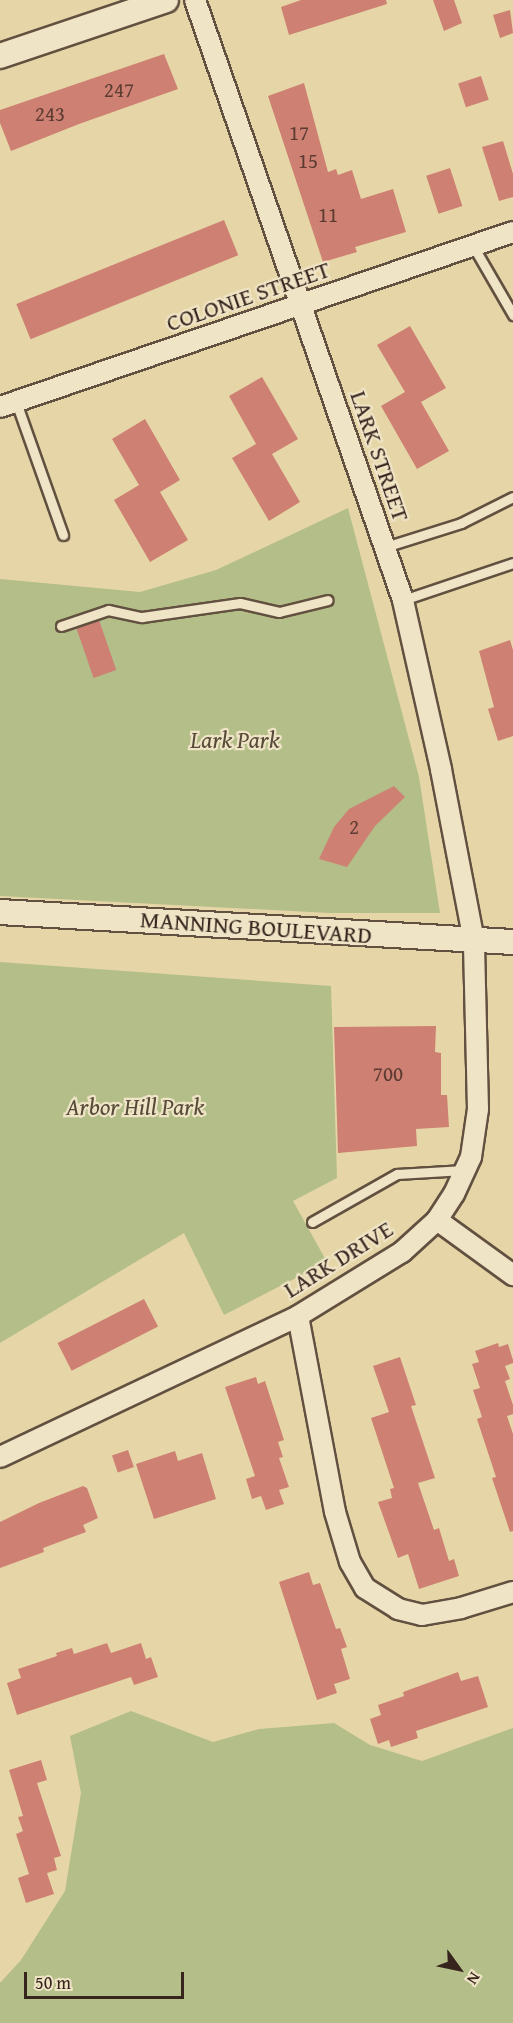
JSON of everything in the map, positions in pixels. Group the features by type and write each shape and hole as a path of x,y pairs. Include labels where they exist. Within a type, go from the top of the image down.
{"street":[{"path":"0,56 166,0"},
{"name":"LARK STREET","path":"195,0 403,600 441,770 474,941"},
{"name":"COLONIE STREET","path":"8,404 513,232"},
{"name":"MANNING BOULEVARD","path":"0,912 513,942"},
{"name":"LARK DRIVE","path":"0,1457 298,1316 402,1252 437,1220 454,1194 471,1157 478,1109 474,941"},
{"path":"437,1220 513,1275"},
{"path":"298,1316 335,1512 350,1562 365,1588 398,1609 422,1615 461,1608 513,1592"}],"lane":[{"path":"473,246 513,315"},
{"path":"8,404 63,535"},
{"path":"385,547 461,523 513,497"},
{"path":"403,600 513,563"},
{"path":"61,626 108,610 142,617 240,603 279,612 328,600"},
{"path":"312,1222 397,1174 466,1170"}],"green space":[{"name":"Lark Park","path":"348,508 419,777 440,913 329,913 0,896 0,579 140,592 216,570"},
{"name":"Arbor Hill Park","path":"0,962 331,986 337,1178 293,1201 327,1262 224,1315 184,1233 0,1343"},
{"path":"131,1711 213,1742 259,1729 334,1723 370,1745 422,1761 513,1728 513,2023 0,2023 0,1983 21,1960 65,1891 81,1793 70,1736"}],"building":[{"path":"301,0 386,0 387,4 289,35 281,7"},
{"path":"433,0 454,0 462,23 444,31"},
{"path":"510,10 513,33 500,38 493,15"},
{"path":"164,54 178,89 11,151 0,123 0,110"},
{"path":"481,76 489,100 466,107 458,83"},
{"path":"304,83 328,172 336,169 338,175 352,170 361,199 393,189 406,232 355,247 357,252 323,262 268,96"},
{"path":"503,141 513,174 513,197 499,201 482,147"},
{"path":"450,168 462,206 439,214 426,176"},
{"path":"224,220 238,255 31,339 16,304"},
{"path":"410,326 446,388 421,402 449,451 417,469 381,406 405,392 377,345"},
{"path":"262,377 298,439 272,454 300,502 269,521 232,458 256,444 229,396"},
{"path":"145,419 180,480 160,492 188,540 150,562 114,500 139,485 112,439"},
{"path":"99,620 116,670 94,678 76,628"},
{"path":"510,640 513,650 513,736 498,741 488,709 494,707 479,651"},
{"path":"394,786 405,797 375,826 347,867 319,859 334,827 349,809"},
{"path":"436,1026 435,1052 441,1053 441,1095 447,1095 449,1127 416,1129 417,1146 338,1153 334,1027"},
{"path":"144,1299 158,1327 72,1371 58,1343"},
{"path":"498,1343 499,1347 508,1344 513,1360 513,1363 505,1366 510,1379 505,1381 513,1405 513,1414 507,1416 513,1434 513,1531 510,1532 492,1478 496,1477 477,1419 482,1417 473,1390 480,1388 472,1364 479,1362 475,1351"},
{"path":"400,1357 416,1405 411,1406 435,1478 418,1483 434,1530 439,1528 449,1561 454,1559 459,1576 419,1589 408,1554 398,1558 378,1502 392,1498 390,1489 394,1488 371,1418 389,1412 373,1366"},
{"path":"256,1377 258,1384 265,1381 284,1440 278,1442 283,1457 279,1458 289,1487 279,1490 284,1504 266,1510 261,1496 252,1499 246,1479 255,1476 225,1387"},
{"path":"128,1450 134,1467 118,1473 112,1456"},
{"path":"175,1451 178,1461 202,1453 216,1499 154,1519 136,1464"},
{"path":"83,1486 87,1488 98,1518 83,1525 86,1532 43,1548 44,1552 0,1568 0,1522 39,1503"},
{"path":"309,1572 313,1585 320,1583 336,1629 340,1628 347,1647 341,1649 350,1679 334,1684 337,1693 317,1700 279,1582"},
{"path":"107,1643 111,1653 141,1643 146,1659 151,1657 158,1677 134,1685 131,1677 17,1715 7,1683 21,1678 18,1669 57,1656 56,1653 72,1648 74,1654"},
{"path":"458,1672 461,1681 478,1676 488,1707 416,1731 418,1738 391,1747 389,1740 378,1744 370,1719 381,1715 378,1705 404,1696 403,1692"},
{"path":"41,1760 47,1780 37,1783 61,1856 54,1858 57,1870 47,1873 54,1894 26,1903 18,1878 29,1874 16,1834 23,1831 18,1817 23,1816 9,1770"}]}
